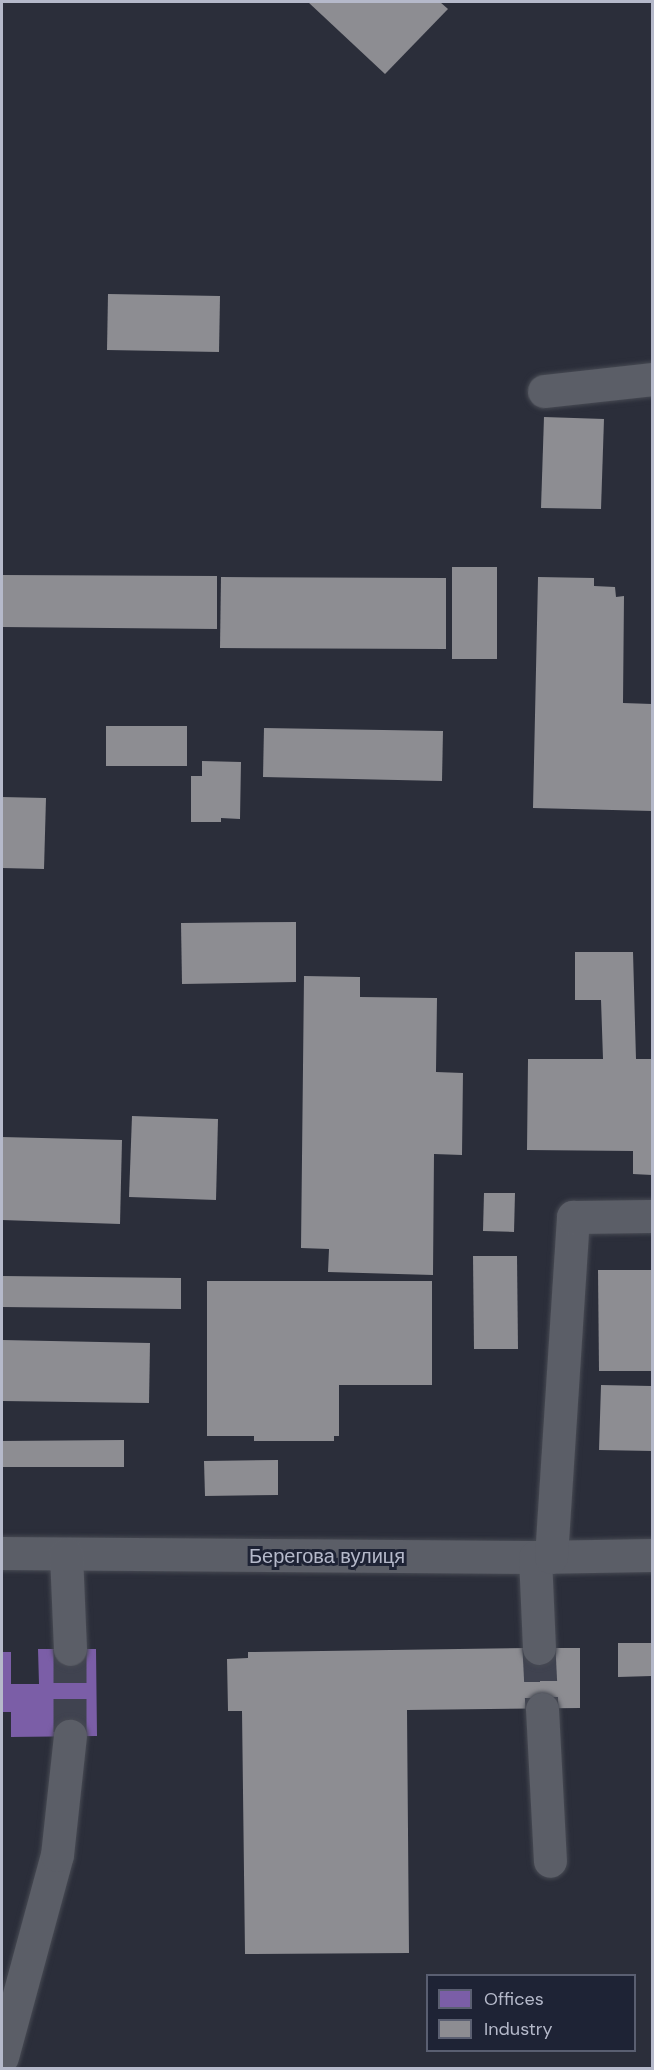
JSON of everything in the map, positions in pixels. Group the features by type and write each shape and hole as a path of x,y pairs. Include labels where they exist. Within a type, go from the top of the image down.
{"street":[{"path":"544,391 652,379"},
{"path":"539,1648 543,1557 573,1216 652,1216"},
{"name":"Берегова вулиця","path":"2,1554 543,1557 652,1555"},
{"path":"66,1554 70,1649"},
{"path":"543,1709 550,1861"},
{"path":"2,2057 57,1855 70,1736"}],"building: Offices":[{"path":"38,1649 96,1649 97,1736 11,1737 11,1712 2,1712 2,1652 11,1652 11,1684 39,1684"}],"building: Industry":[{"path":"308,2 440,2 448,9 385,74"},
{"path":"108,294 220,296 219,352 107,350"},
{"path":"544,417 604,419 601,509 541,508"},
{"path":"452,567 497,567 497,659 452,659"},
{"path":"2,575 217,576 217,629 2,627"},
{"path":"221,577 446,578 446,649 220,648"},
{"path":"538,577 594,578 594,586 615,587 616,597 624,596 623,703 652,704 652,811 533,808"},
{"path":"106,726 187,726 187,766 106,766"},
{"path":"264,728 443,731 442,781 263,777"},
{"path":"202,761 241,762 240,819 221,818 221,822 191,822 191,776 202,776"},
{"path":"2,797 46,798 44,869 2,868"},
{"path":"296,922 296,982 182,984 181,923"},
{"path":"575,952 633,952 636,1059 652,1059 652,1175 633,1174 633,1151 527,1150 528,1059 603,1059 601,1000 575,1000"},
{"path":"304,976 360,977 360,997 437,998 436,1072 463,1073 462,1155 434,1154 433,1275 328,1272 329,1249 301,1248"},
{"path":"132,1116 218,1119 216,1200 129,1197"},
{"path":"2,1137 122,1140 120,1224 2,1220"},
{"path":"484,1193 515,1193 514,1232 483,1231"},
{"path":"473,1256 517,1256 518,1349 474,1349"},
{"path":"598,1270 652,1270 652,1371 599,1371"},
{"path":"2,1276 181,1278 181,1309 2,1307"},
{"path":"207,1281 432,1281 432,1385 339,1385 339,1436 334,1436 334,1441 254,1441 254,1436 207,1436"},
{"path":"2,1340 150,1343 149,1403 2,1401"},
{"path":"601,1385 652,1386 652,1451 599,1450"},
{"path":"124,1440 124,1467 2,1467 2,1441"},
{"path":"278,1460 278,1495 205,1496 204,1461"},
{"path":"618,1643 652,1643 652,1676 618,1677"},
{"path":"580,1648 580,1708 407,1710 409,1953 245,1954 242,1711 228,1711 227,1659 248,1658 248,1652"}],"tunnel":[{"path":"539,1648 542,1709"},
{"path":"70,1649 70,1736"}]}
